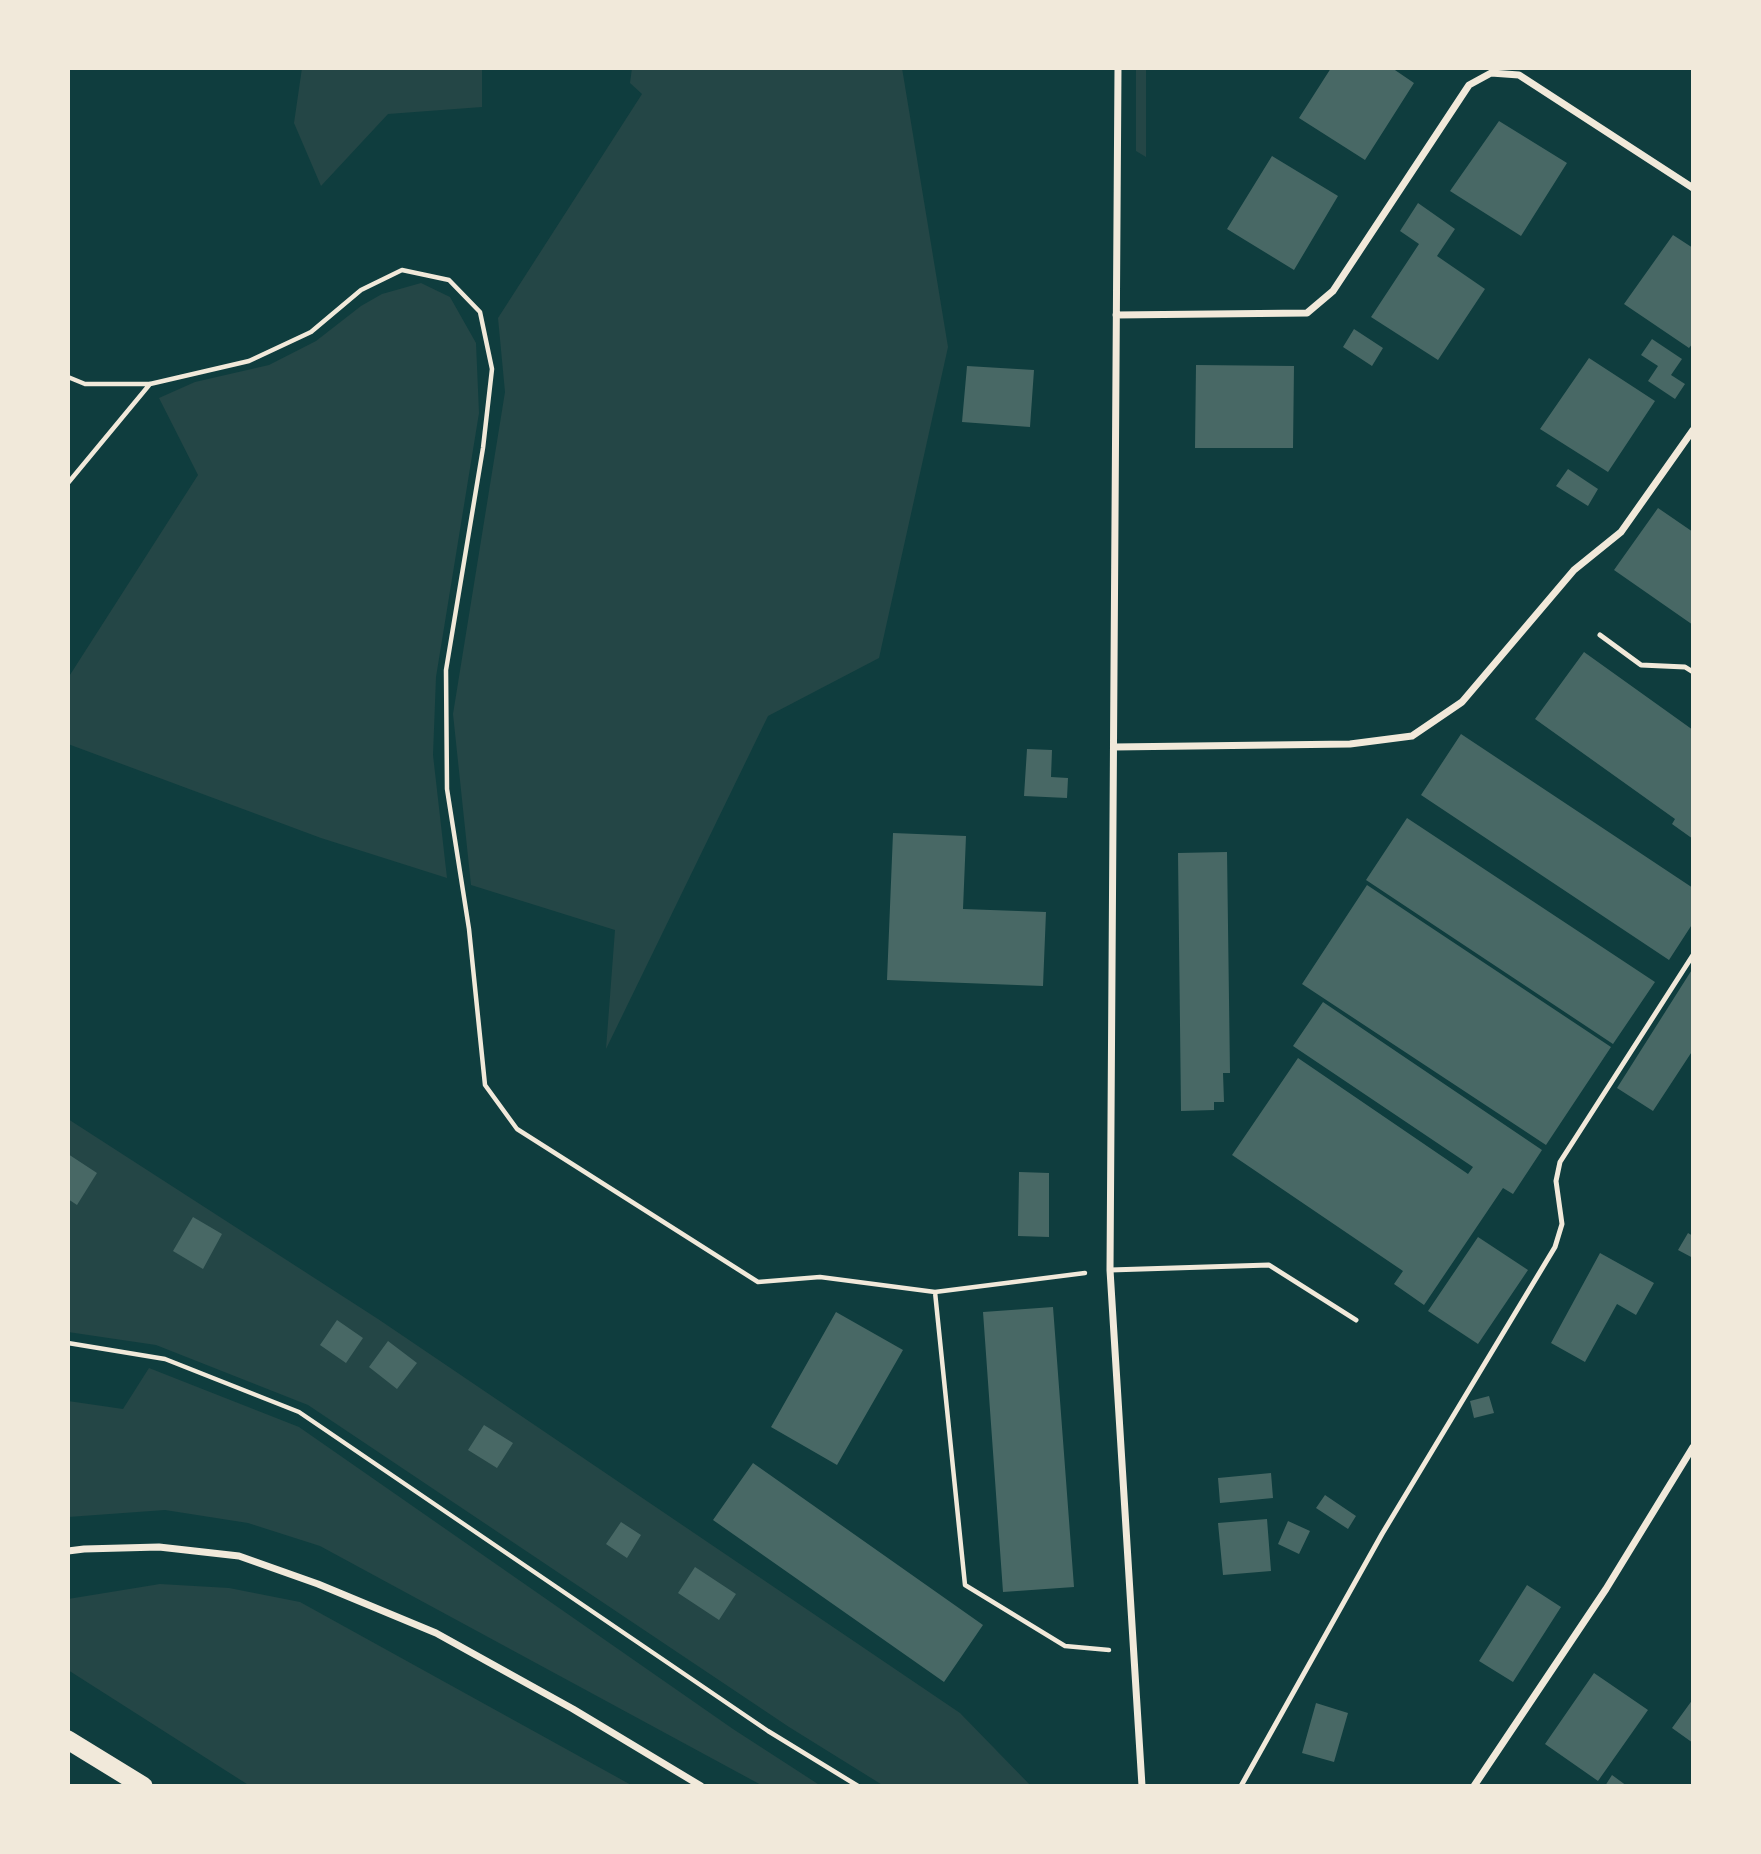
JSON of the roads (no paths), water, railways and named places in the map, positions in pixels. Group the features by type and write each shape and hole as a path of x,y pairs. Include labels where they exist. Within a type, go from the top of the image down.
{"highway":[{"path":"68,1740 143,1786"}],"street":[{"path":"1118,68 1110,1270 1142,1786"},
{"path":"1116,315 1307,313 1333,291 1469,85 1490,71 1519,75 1693,188"},
{"path":"1114,747 1350,744 1412,736 1462,702 1574,570 1620,532 1693,430"},
{"path":"1474,1786 1606,1589 1693,1447"},
{"path":"68,1552 84,1549 159,1547 239,1556 318,1584 436,1633 573,1709 701,1786"}],"lane":[{"path":"1600,635 1641,666 1685,667 1693,673"},
{"path":"1241,1786 1382,1534 1555,1247 1562,1224 1556,1181 1560,1162 1693,955"},
{"path":"1110,1270 1269,1265 1356,1320"}]}
